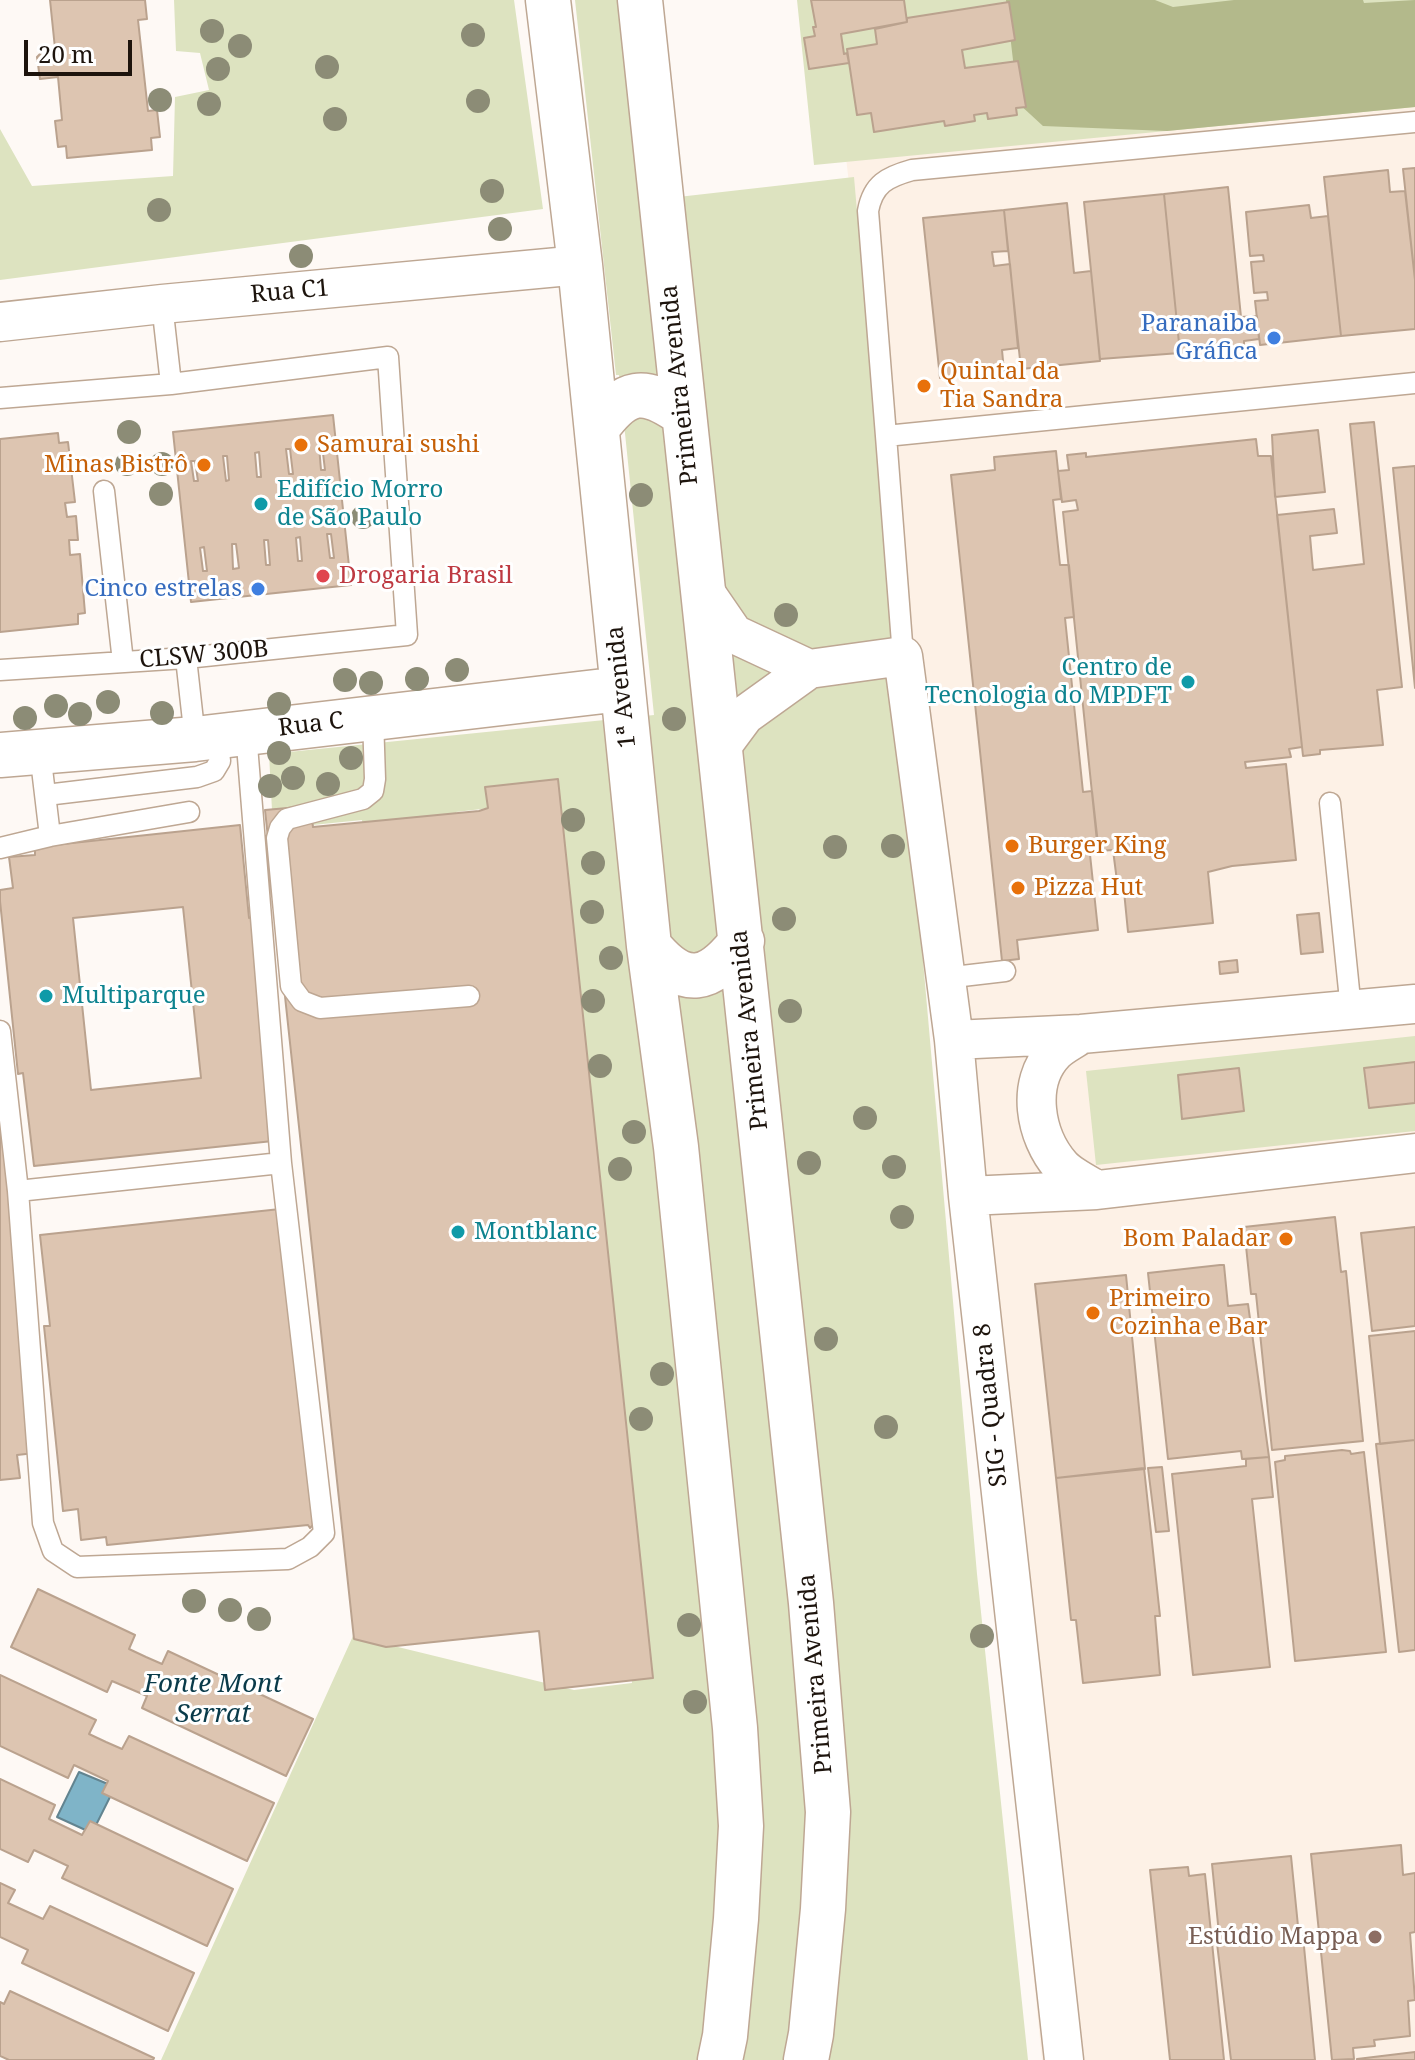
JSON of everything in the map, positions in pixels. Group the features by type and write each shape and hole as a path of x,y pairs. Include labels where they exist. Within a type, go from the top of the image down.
{"main road":[{"path":"548,0 597,428"},
{"name":"Primeira Avenida","path":"640,0 811,1603 828,1812 823,1909 806,2060"},
{"path":"597,428 611,409 625,399 641,395 654,396 683,414"},
{"name":"1ª Avenida","path":"597,428 649,946"},
{"name":"Rua C","path":"20,754 219,736 621,689"},
{"path":"649,946 675,971 709,974 726,962 742,941"},
{"path":"649,946 676,1147 735,1728 741,1826 736,1919 720,2060"}],"street":[{"name":"Rua C1","path":"0,322 580,265"},
{"path":"701,586 734,634 809,669"},
{"path":"719,750 745,715 809,669 903,656"},
{"name":"SIG - Quadra 8","path":"903,656 954,1040 968,1196 1064,2060"},
{"path":"954,1040 1081,1034 1415,1004"},
{"path":"1081,1034 1055,1053 1044,1069 1036,1090 1038,1119 1047,1147 1063,1168 1097,1190"},
{"path":"968,1196 1097,1190 1415,1153"}],"lane":[{"path":"903,656 868,211 871,196 882,183 912,170 1415,122"},
{"path":"0,398 171,384 162,304"},
{"name":"CLSW 300B","path":"0,670 186,658 407,635 388,357 171,384"},
{"path":"886,436 1415,383"},
{"path":"104,491 123,662"},
{"path":"0,1031 18,1191 43,1523 53,1551 77,1567 288,1559 310,1547 324,1533 281,1163 219,736 186,658"},
{"path":"373,718 373,791 363,799 287,819 280,828 277,838 291,986 302,1001 320,1008 469,996"},
{"path":"46,795 197,777 214,771 220,761 219,736"},
{"path":"20,754 46,795 50,836"},
{"path":"1330,803 1351,1010"},
{"path":"0,848 50,836 189,812"},
{"path":"945,978 1005,971"},
{"path":"18,1191 281,1163"}],"shaded area":[{"path":"828,0 1415,0 1415,2060 1042,2060 903,656"}],"green space":[{"path":"174,0 514,0 543,209 0,280 0,129 32,186 173,176 175,97 209,90 200,53 176,51"},
{"path":"575,0 621,0 643,201 854,177 977,1574 1028,2060 161,2060 353,1636 574,1690 632,1683 622,1581 524,804 456,812 466,912 372,922 362,820 273,829 269,754 654,715 619,375 616,375"},
{"path":"797,0 1415,0 1415,107 814,165"},
{"path":"1006,0 1155,0 1173,7 1234,0 1363,0 1364,3 1415,0 1415,107 1167,131 1043,126 1018,103"},
{"path":"1415,1036 1415,1131 1096,1165 1086,1071"}],"water":[{"path":"79,1772 115,1787 92,1833 57,1817"}],"building":[{"path":"50,0 145,0 147,19 138,20 148,111 157,110 160,137 151,138 152,150 67,158 66,146 58,147 55,121 62,120 58,77 40,79 37,57 49,51 56,58"},
{"path":"811,0 904,0 907,22 841,34 844,54 847,53 849,63 809,69 804,38 815,36"},
{"path":"1009,2 1015,40 962,50 965,68 1018,61 1026,107 1016,108 1017,115 988,119 987,113 974,115 975,121 945,126 944,121 874,132 871,113 857,115 847,49 877,44 875,29 907,22 907,18"},
{"path":"1415,168 1415,280 1403,169"},
{"path":"1388,170 1390,192 1405,191 1415,280 1415,329 1341,336 1324,177"},
{"path":"1228,187 1241,317 1257,316 1259,339 1244,341 1244,346 1180,353 1164,194"},
{"path":"1164,194 1180,353 1100,359 1084,202"},
{"path":"1067,203 1074,273 1091,271 1100,361 1021,369 1004,210"},
{"path":"1309,205 1311,218 1328,216 1341,336 1260,345 1255,301 1268,300 1267,292 1254,293 1251,262 1264,261 1263,255 1250,256 1246,212"},
{"path":"1004,210 1008,251 992,252 994,266 1010,264 1018,348 1002,350 1004,371 940,378 923,218"},
{"name":"Edifício Morro de São Paulo","path":"333,415 351,585 191,602 173,432","holes":["322,445 325,470 321,470 319,446","286,449 290,449 293,474 289,474","259,452 261,477 257,477 255,453","223,456 227,456 229,480 226,481","191,461 195,461 198,481 194,481","327,534 331,534 334,558 330,558","300,537 302,561 298,561 296,538","264,540 268,540 270,565 266,565","232,544 236,544 239,568 233,569","204,547 207,571 203,571 200,548"]},
{"path":"1374,422 1402,687 1377,690 1383,745 1320,750 1320,754 1303,756 1277,515 1334,509 1337,533 1310,536 1313,570 1364,564 1350,424"},
{"path":"1318,430 1325,492 1275,497 1272,435"},
{"path":"58,433 59,443 68,442 75,502 65,503 67,517 76,516 78,540 69,540 70,555 80,554 85,613 78,614 78,624 0,632 0,439"},
{"name":"Centro de Tecnologia do MPDFT","path":"1256,439 1258,456 1271,456 1302,747 1289,749 1291,757 1245,762 1246,768 1286,764 1296,860 1232,866 1208,872 1213,923 1128,932 1123,881 1117,881 1113,850 1098,851 1063,512 1078,510 1076,500 1062,502 1058,471 1069,470 1067,455 1086,453 1086,457"},
{"path":"1056,451 1061,499 1053,500 1060,565 1069,565 1074,617 1065,618 1083,792 1092,791 1098,844 1089,845 1098,930 1017,940 1019,959 1002,961 951,475 995,470 994,457"},
{"path":"1415,466 1415,688 1393,468"},
{"name":"Montblanc","path":"558,779 653,1678 545,1690 539,1631 386,1647 354,1639 265,810 310,806 313,827 479,811 488,808 485,787"},
{"name":"Multiparque","path":"240,825 249,918 255,917 273,1141 34,1166 23,1073 18,1074 0,890 13,888 9,857 35,855 35,847","holes":["183,907 201,1078 91,1090 73,918"]},
{"path":"1319,913 1323,952 1301,954 1297,915"},
{"path":"1237,960 1238,972 1220,974 1219,962"},
{"path":"1415,1062 1415,1103 1369,1108 1364,1068"},
{"path":"1239,1068 1244,1111 1182,1119 1178,1075"},
{"path":"0,1114 35,1453 17,1455 20,1478 0,1480"},
{"path":"280,1209 313,1525 310,1528 308,1525 107,1545 106,1537 81,1540 78,1509 63,1511 44,1326 50,1326 40,1235"},
{"path":"1335,1217 1341,1272 1346,1271 1363,1441 1272,1450 1256,1294 1251,1294 1244,1227"},
{"path":"1415,1227 1415,1326 1372,1331 1361,1233"},
{"path":"1224,1265 1228,1306 1248,1304 1269,1457 1242,1459 1241,1451 1168,1459 1148,1273"},
{"path":"1126,1275 1145,1469 1056,1478 1035,1284"},
{"path":"1415,1331 1415,1440 1380,1444 1369,1336"},
{"path":"1415,1440 1415,1650 1399,1652 1376,1444"},
{"path":"1342,1450 1351,1454 1364,1452 1386,1652 1295,1661 1275,1462 1285,1460 1285,1456"},
{"path":"1269,1457 1273,1497 1252,1499 1270,1667 1193,1675 1172,1474 1246,1466 1246,1459"},
{"path":"1162,1467 1169,1531 1156,1532 1148,1468"},
{"path":"1144,1468 1160,1616 1155,1616 1160,1675 1083,1683 1076,1620 1071,1620 1056,1478"},
{"path":"38,1589 135,1635 129,1649 162,1664 168,1651 313,1719 286,1776 142,1708 147,1696 112,1681 107,1692 11,1647"},
{"path":"0,1675 96,1720 89,1734 106,1742 122,1749 129,1736 274,1803 247,1861 102,1793 108,1781 74,1765 68,1778 0,1746"},
{"path":"0,1779 55,1805 49,1819 82,1835 90,1821 233,1889 207,1946 62,1878 68,1866 34,1850 28,1862 0,1849"},
{"path":"1401,1845 1403,1875 1415,1873 1415,1932 1410,1933 1415,2000 1408,2001 1410,2036 1374,2040 1375,2046 1353,2048 1354,2059 1332,2060 1311,1854"},
{"path":"1291,1856 1298,1926 1302,1926 1315,2060 1231,2060 1216,1935 1219,1934 1212,1864"},
{"path":"1188,1867 1189,1876 1205,1874 1224,2060 1170,2060 1150,1870"},
{"path":"0,1883 15,1890 8,1903 43,1919 50,1906 194,1973 168,2031 22,1963 28,1950 0,1937"},
{"path":"10,1991 154,2058 9,2060 0,2056 0,2002 4,2004"},
{"path":"1415,2052 1415,2060 1357,2060 1357,2059"}],"place":[{"name":"Paranaiba Gráfica","path":"1274,338"},
{"name":"Quintal da Tia Sandra","path":"924,386"},
{"name":"Samurai sushi","path":"301,445"},
{"name":"Minas Bistrô","path":"204,465"},
{"name":"Edifício Morro de São Paulo","path":"261,504"},
{"name":"Drogaria Brasil","path":"323,576"},
{"name":"Cinco estrelas","path":"258,589"},
{"name":"Centro de Tecnologia do MPDFT","path":"1188,682"},
{"name":"Burger King","path":"1012,846"},
{"name":"Pizza Hut","path":"1018,888"},
{"name":"Multiparque","path":"46,996"},
{"name":"Montblanc","path":"458,1232"},
{"name":"Bom Paladar","path":"1286,1239"},
{"name":"Primeiro Cozinha e Bar","path":"1093,1313"},
{"name":"Estúdio Mappa","path":"1375,1937"}],"water label":[{"name":"Fonte Mont Serrat","path":"213,1700"}]}
